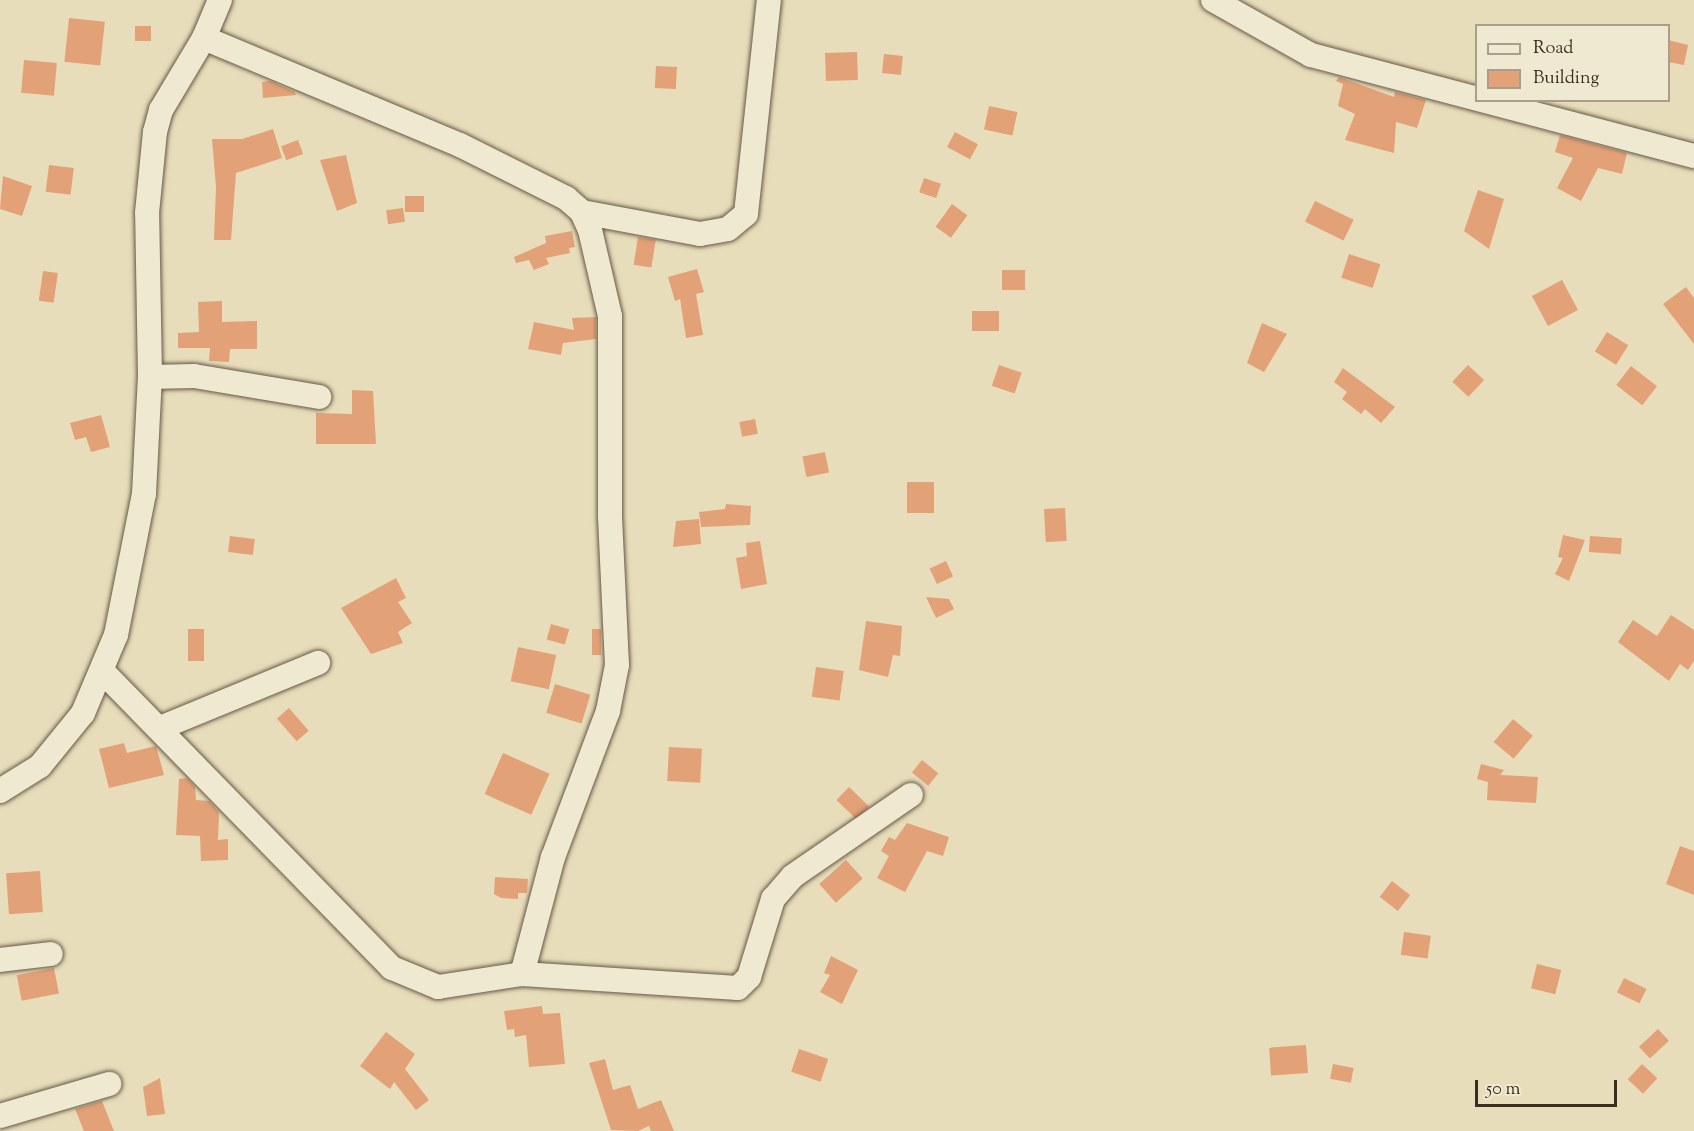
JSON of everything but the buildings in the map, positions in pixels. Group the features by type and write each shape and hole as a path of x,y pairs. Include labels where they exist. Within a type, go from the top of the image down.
{"street":[{"path":"0,791 40,766 83,713 104,673 116,635 144,494 150,377 147,213 155,132 162,110 204,38 220,0"},
{"path":"204,38 460,145 566,198 582,212 700,234 728,229 746,214 769,0"},
{"path":"1213,0 1311,55 1475,98"},
{"path":"1489,102 1694,156"},
{"path":"522,974 553,857 608,711 617,665 610,527 610,316 582,212"},
{"path":"150,377 194,376 319,397"},
{"path":"160,728 318,663"},
{"path":"104,673 392,968 438,987 522,974 738,987 748,977 773,899 793,876 911,795"},
{"path":"0,960 51,954"},
{"path":"0,1116 110,1084"}]}
